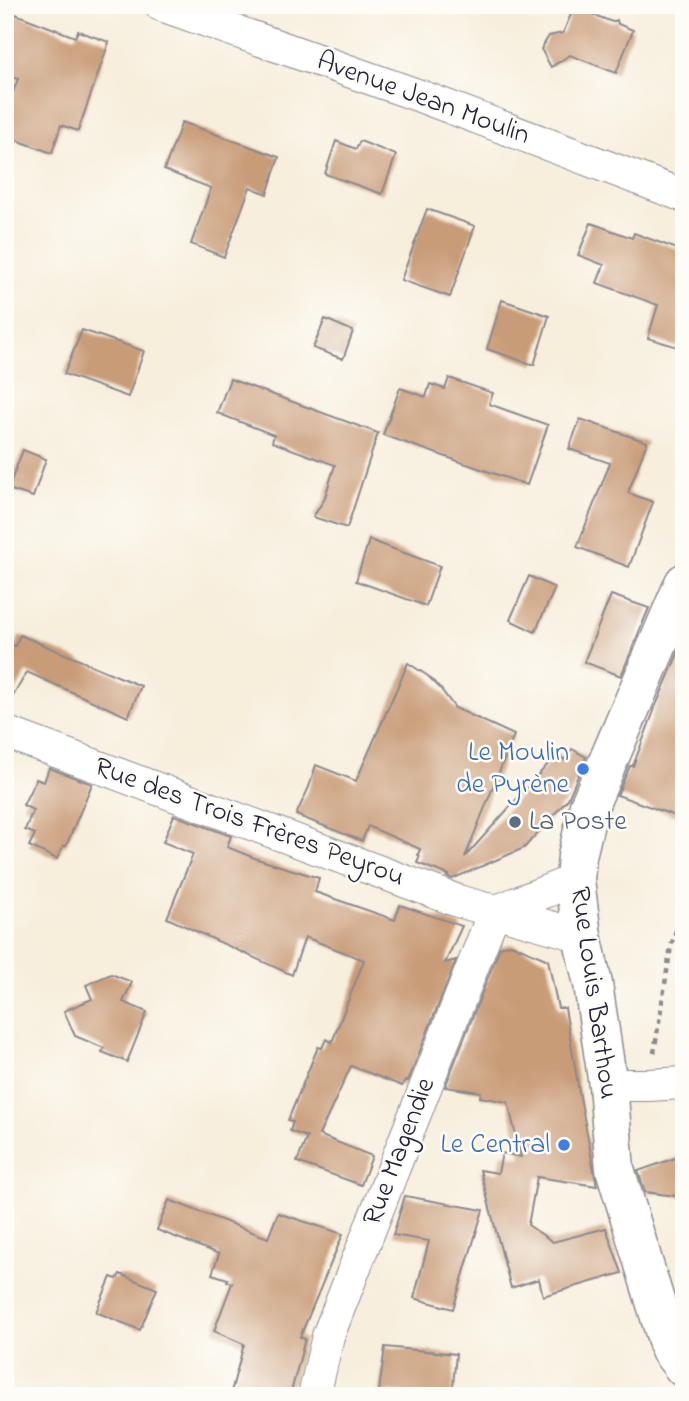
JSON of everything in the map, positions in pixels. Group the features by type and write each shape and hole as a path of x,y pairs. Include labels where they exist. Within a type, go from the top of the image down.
{"street":[{"name":"Avenue Jean Moulin","path":"161,5 420,96 684,196"},
{"name":"Rue Louis Barthou","path":"684,583 589,806 577,856 575,880 608,1085 615,1169 670,1350 684,1368"},
{"name":"Rue des Trois Frères Peyrou","path":"5,732 458,901 582,936"},
{"path":"494,912 575,880"},
{"name":"Rue Magendie","path":"314,1396 328,1336 494,912"},
{"path":"608,1085 684,1083"}],"path":[{"path":"649,1085 671,946 684,905"}],"building":[{"path":"574,7 612,22 617,20 618,24 633,30 616,73 570,55 551,67 541,49 549,36 563,33"},
{"path":"5,10 75,37 78,31 109,42 78,131 61,125 52,153 5,136 5,113 18,79 5,75"},
{"path":"182,122 279,157 267,194 250,187 224,257 191,244 211,188 164,170"},
{"path":"336,141 356,149 360,141 396,155 382,194 325,174"},
{"path":"427,209 475,226 450,297 401,280"},
{"path":"591,223 632,238 634,233 677,249 679,244 684,245 684,349 648,338 658,305 597,283 604,265 578,255"},
{"path":"502,300 549,316 534,365 487,349"},
{"path":"325,319 353,331 343,359 313,348"},
{"path":"82,330 144,351 128,397 64,374"},
{"path":"449,378 493,393 489,404 548,425 527,485 383,435 400,388 426,397 430,384 445,389"},
{"path":"230,379 378,433 347,528 313,517 324,500 335,465 272,442 274,435 217,413"},
{"path":"580,419 647,442 628,493 653,502 629,567 577,547 610,463 569,449"},
{"path":"23,450 46,459 33,497 8,489"},
{"path":"369,540 440,566 426,606 356,581"},
{"path":"529,576 555,588 535,632 510,620"},
{"path":"611,595 649,608 621,676 584,662"},
{"path":"20,635 141,686 128,717 27,672 5,710 5,642 15,646"},
{"path":"684,639 684,819 617,795 630,766 633,766"},
{"path":"408,663 428,676 455,708 514,735 465,857 557,754 564,760 572,749 586,757 568,799 524,848 452,879 447,877 449,875 417,863 420,849 368,826 362,841 296,815 316,765 356,781"},
{"path":"49,768 92,784 66,846 63,846 57,859 29,846 35,834 25,830 33,810 23,805 36,779 44,782"},
{"path":"174,815 231,836 227,847 319,878 315,892 395,920 400,905 462,926 445,963 456,960 408,1081 402,1086 351,1066 319,1135 372,1156 361,1185 297,1162 307,1137 290,1131 293,1122 288,1120 318,1047 322,1048 326,1039 332,1042 364,960 305,937 292,975 167,918 193,854 163,842"},
{"path":"511,944 548,960 558,1008 565,1008 597,1186 537,1177 528,1225 553,1242 606,1228 622,1273 543,1296 539,1279 511,1288 480,1170 498,1173 502,1153 521,1157 508,1102 480,1097 481,1092 445,1087 500,947"},
{"path":"111,974 132,982 123,1002 147,1012 127,1062 102,1052 104,1048 75,1036 64,1011 92,999 86,985"},
{"path":"684,1155 684,1197 645,1192 638,1171"},
{"path":"405,1196 483,1210 453,1309 414,1298 429,1241 393,1235"},
{"path":"169,1200 268,1238 278,1213 343,1234 300,1337 305,1339 290,1396 230,1396 244,1344 214,1331 232,1283 212,1274 219,1254 157,1230"},
{"path":"120,1274 157,1289 140,1330 96,1312 111,1277 117,1279"},
{"path":"385,1347 456,1354 452,1396 379,1391"}],"place":[{"name":"Le Moulin de Pyrène","path":"583,769"},
{"name":"La Poste","path":"515,822"},
{"name":"Le Central","path":"564,1145"}]}
